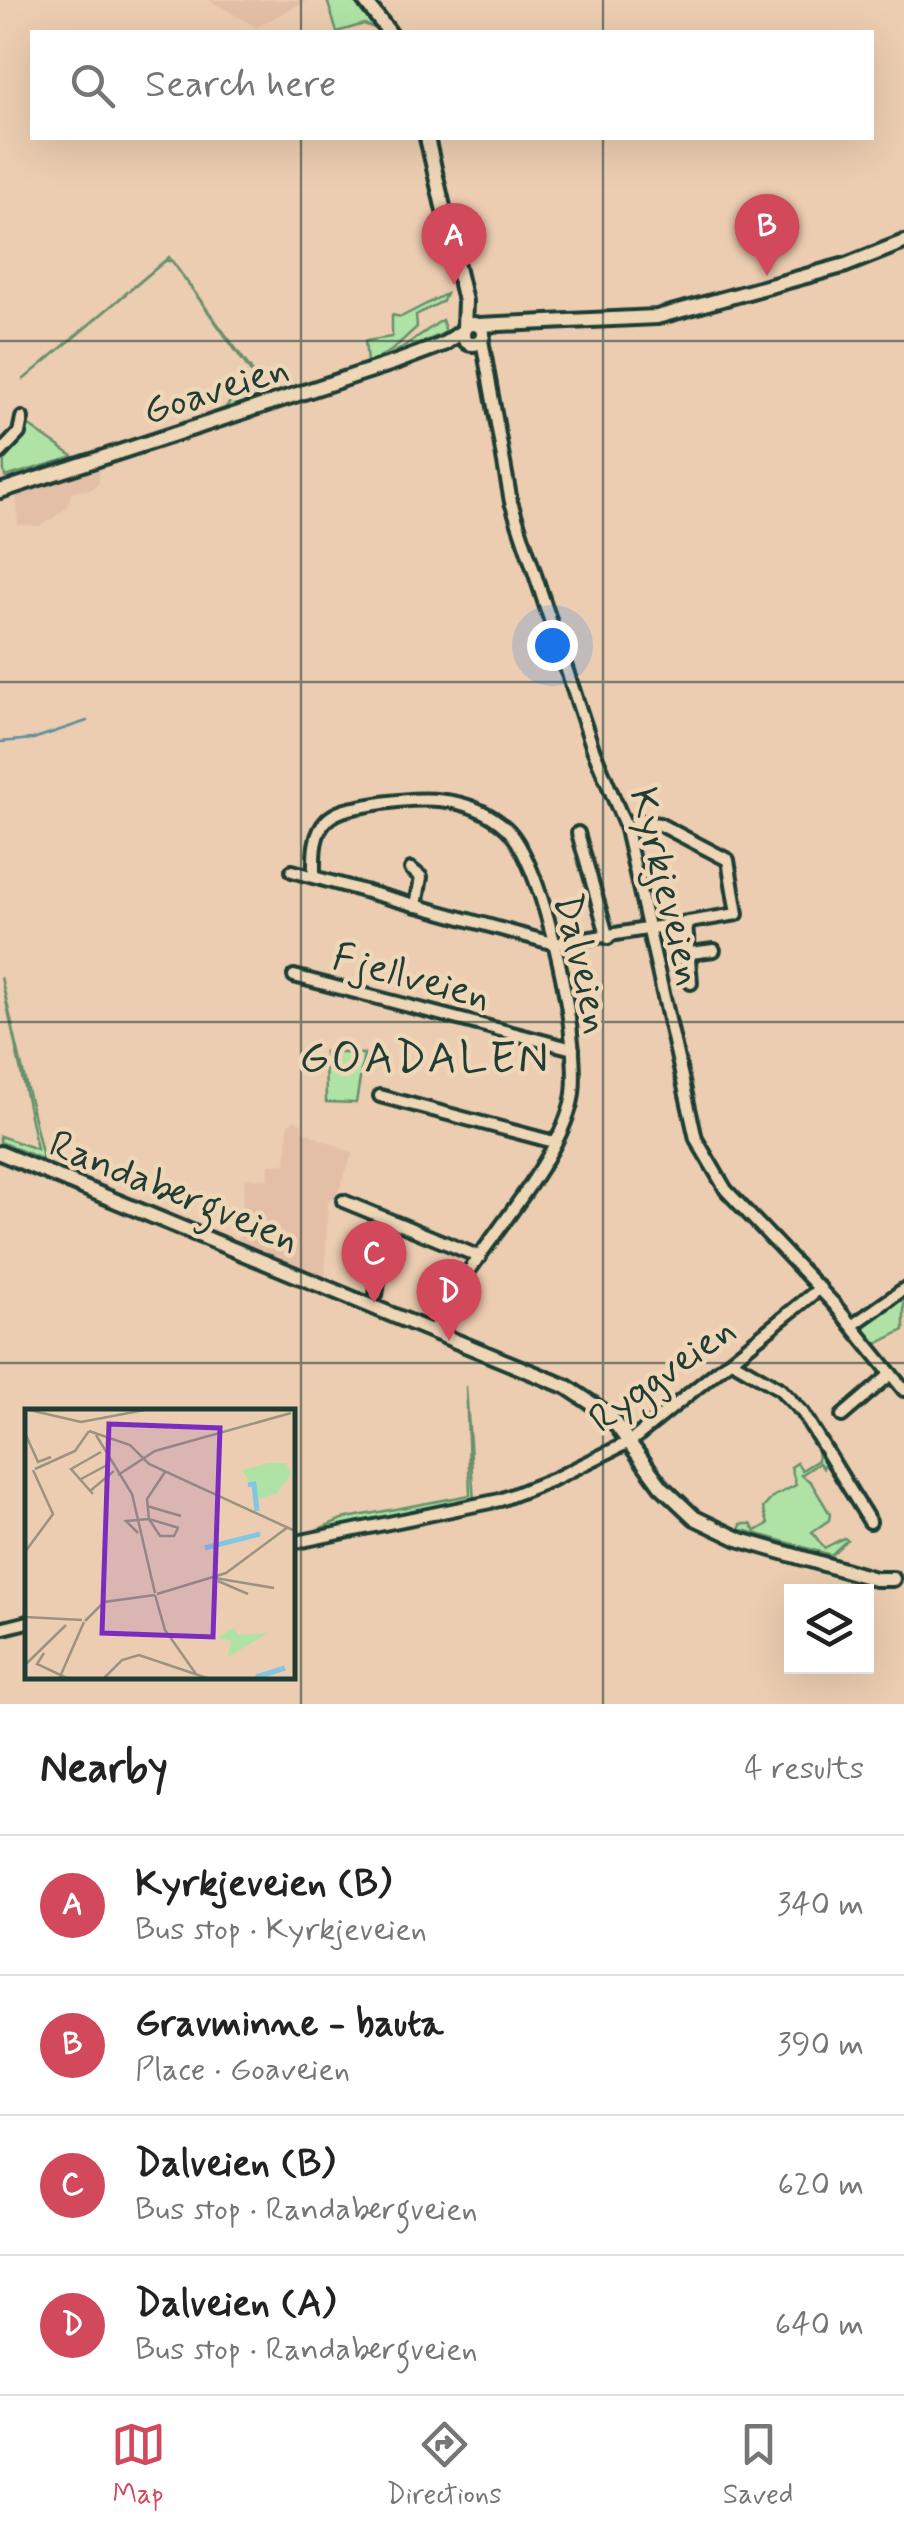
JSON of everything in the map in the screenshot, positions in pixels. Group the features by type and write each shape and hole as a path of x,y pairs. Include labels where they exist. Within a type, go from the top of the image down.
{"main road":[{"path":"364,0 386,30"},
{"name":"Kyrkjeveien","path":"427,140 474,334"},
{"name":"Goaveien","path":"2,487 474,334 509,326 657,318 846,264 904,242"},
{"name":"Randabergveien","path":"0,1153 589,1398 631,1441 661,1486 694,1518 741,1540 838,1565 875,1579 898,1580"}],"street":[{"name":"Kyrkjeveien","path":"474,334 484,358 516,520 593,748 625,824 696,1139 726,1190 820,1288 897,1375 904,1390"},
{"path":"0,453 19,432 22,418"},
{"name":"Dalveien","path":"314,877 320,830 341,810 413,798 456,802 492,817 517,840 555,944 573,1049 571,1104 554,1142 433,1331"},
{"path":"292,870 555,944 737,914 728,860 659,824 635,822"},
{"path":"578,834 608,938"},
{"path":"410,869 420,877 416,906"},
{"path":"686,924 690,983"},
{"path":"690,953 714,950"},
{"name":"Fjellveien","path":"294,976 573,1049"},
{"path":"380,1096 554,1142"},
{"path":"343,1201 480,1257"},
{"path":"376,1295 388,1220"},
{"name":"Ryggveien","path":"295,1542 524,1493 631,1441 820,1288"},
{"path":"852,1325 904,1288"},
{"path":"732,1360 780,1389 803,1413 870,1522"},
{"path":"842,1416 897,1375"},
{"path":"0,1629 25,1623"}],"shaded area":[{"path":"209,0 308,0 256,27"},
{"path":"100,463 99,483 92,489 72,492 67,507 55,517 40,526 18,525 16,490"},
{"path":"295,1120 303,1124 301,1130 353,1153 335,1199 328,1201 325,1278 238,1242 245,1178 268,1179 269,1164 286,1164 288,1124"}],"green space":[{"path":"327,0 354,0 383,30 364,24 336,30"},
{"path":"175,265 269,394 195,420 225,408 253,375"},
{"path":"446,294 443,301 416,315 417,327 391,351 367,363 365,341 392,337 392,315 401,317"},
{"path":"442,320 446,332 381,362"},
{"path":"22,421 74,457 5,477 7,448"},
{"path":"1,977 42,1159 0,1142 0,1136 37,1149"},
{"path":"325,1052 364,1054 356,1103 326,1102"},
{"path":"904,1293 904,1330 872,1346 861,1323"},
{"path":"466,1386 474,1502 295,1540 342,1519 470,1495"},
{"path":"817,1450 825,1460 823,1468 819,1463 801,1475 811,1482 830,1514 829,1520 812,1532 824,1548 847,1540 831,1555 740,1529 741,1524 751,1524 756,1531 768,1524 763,1508 774,1496 796,1485 791,1467 797,1463 802,1470 818,1460"}],"waterway":[{"path":"0,742 33,739 87,721"}],"place":[{"name":"Gravminne - bauta","path":"767,276"},
{"name":"Kyrkjeveien (B)","path":"454,285"},
{"name":"Dalveien (B)","path":"374,1303"},
{"name":"Dalveien (A)","path":"449,1341"}],"district":[{"name":"GOADALEN","path":"425,1056"}]}
